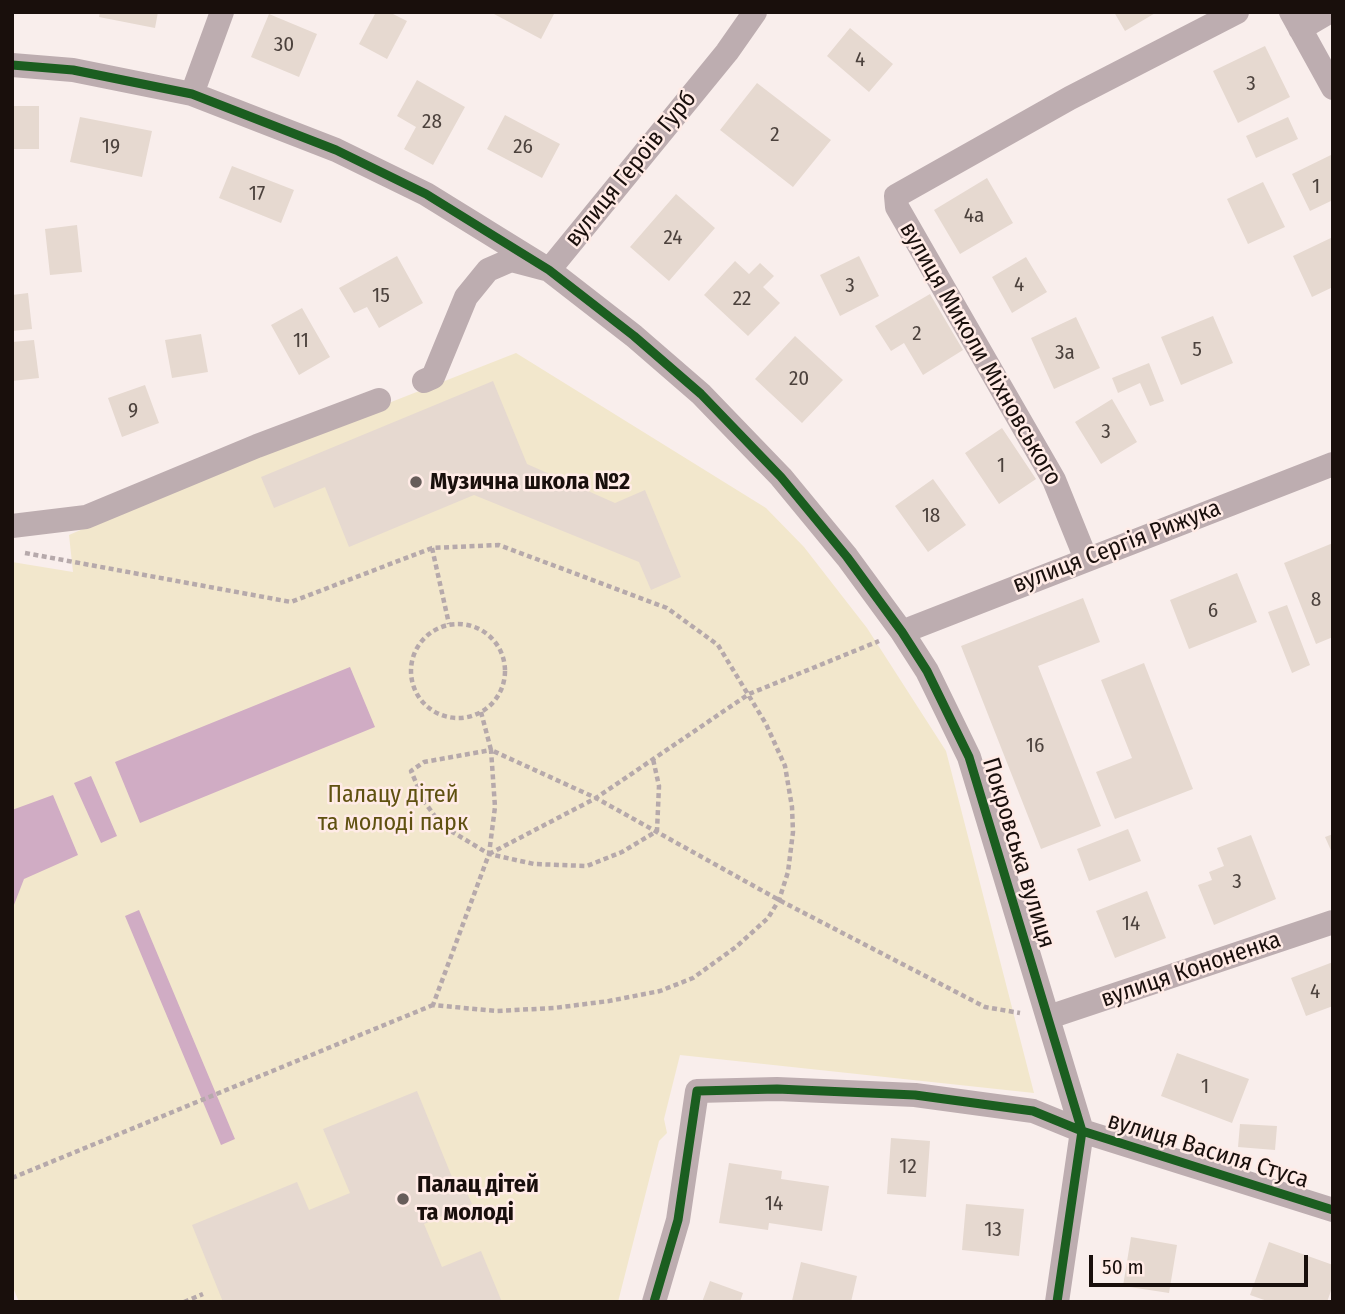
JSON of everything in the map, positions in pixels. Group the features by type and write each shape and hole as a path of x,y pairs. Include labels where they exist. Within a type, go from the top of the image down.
{"street":[{"path":"192,94 222,12"},
{"name":"вулиця Героїв Гурб","path":"424,381 433,377 466,297 488,270 511,260 549,270 727,52 754,12"},
{"name":"вулиця Миколи Міхновського","path":"1086,559 1054,480 897,207 896,195 1070,98 1237,12"},
{"path":"1329,12 1296,21 1333,88"},
{"name":"Покровська вулиця","path":"12,65 73,70 192,94 336,150 414,188 549,270 634,336 709,403 781,477 847,557 902,632 927,671 969,757 1082,1131 1057,1302"},
{"path":"12,526 86,517 257,446 379,400"},
{"name":"вулиця Сергія Рижука","path":"902,632 1333,464"},
{"name":"вулиця Кононенка","path":"1049,1017 1333,922"},
{"name":"вулиця Василя Стуса","path":"654,1302 678,1220 698,1091 777,1089 915,1094 1033,1111 1082,1131 1333,1210"}],"path":[{"path":"12,551 291,602 432,548 499,545 667,608 718,646 766,724 785,766 793,832 788,872 779,900 768,918 736,947 693,978 660,991 554,1008 496,1010 433,1005 12,1178"},
{"path":"432,548 449,624"},
{"path":"449,624 480,628 493,638 502,651 506,666 498,697 473,716 442,716 418,697 412,683 410,667 414,652 422,639 434,629 449,624"},
{"path":"489,854 596,798 749,694 902,632"},
{"path":"433,1005 489,854 495,807 491,750 481,712"},
{"path":"657,831 622,852 587,866 534,864 489,854 441,825 424,801 411,771 424,762 491,750 596,798 657,831 779,900 985,1007 1049,1017"},
{"path":"653,759 659,786 657,831"},
{"path":"184,1302 203,1294"}],"green space":[{"name":"Палацу дітей та молоді парк","path":"516,353 766,508 804,547 867,628 946,751 1034,1093 680,1055 664,1119 667,1133 659,1141 618,1302 19,1302 12,1285 12,562 73,572 69,535 218,470"}],"shaded area":[{"path":"350,667 375,727 140,823 115,762"},
{"path":"91,776 117,836 101,843 74,783"},
{"path":"53,795 78,855 24,879 12,910 12,810"},
{"path":"139,910 235,1139 221,1145 125,916"}],"building":[{"path":"100,12 158,12 155,28 99,17"},
{"path":"376,12 389,12 407,21 387,59 359,44"},
{"path":"555,12 541,39 494,14"},
{"path":"1114,12 1157,12 1125,31"},
{"path":"269,14 317,34 299,77 251,57"},
{"path":"850,28 893,64 869,92 827,56"},
{"path":"1265,46 1290,97 1238,123 1213,71"},
{"path":"417,80 465,107 433,165 404,149 416,127 397,116"},
{"path":"757,83 831,140 793,187 720,130"},
{"path":"12,106 39,106 39,149 12,149"},
{"path":"505,115 560,144 542,178 487,149"},
{"path":"80,117 152,131 142,177 70,162"},
{"path":"1288,117 1298,139 1256,158 1246,136"},
{"path":"1333,154 1333,200 1310,211 1292,174"},
{"path":"232,166 294,190 281,223 219,198"},
{"path":"987,178 1013,223 960,254 934,210"},
{"path":"1263,182 1285,227 1248,244 1227,199"},
{"path":"676,194 715,228 669,281 630,247"},
{"path":"77,225 82,272 50,275 45,229"},
{"path":"1333,237 1333,287 1312,297 1293,256"},
{"path":"397,256 423,303 379,328 367,307 354,313 339,288"},
{"path":"859,256 879,296 840,316 820,275"},
{"path":"1026,257 1047,292 1012,313 992,277"},
{"path":"735,261 749,274 760,263 774,276 763,287 780,303 748,336 704,295"},
{"path":"28,293 32,329 12,331 12,295"},
{"path":"930,294 963,350 923,375 904,343 891,351 875,326"},
{"path":"302,308 330,357 299,375 271,325"},
{"path":"1213,316 1233,363 1181,385 1161,337"},
{"path":"1076,317 1100,368 1054,389 1031,338"},
{"path":"201,334 208,372 172,378 165,340"},
{"path":"795,336 843,380 802,423 755,379"},
{"path":"34,340 39,378 12,381 12,342"},
{"path":"1149,363 1164,401 1150,406 1140,383 1118,393 1112,378"},
{"name":"Музична школа №2","path":"493,381 527,464 615,503 645,490 681,577 651,590 639,562 474,495 349,547 325,487 274,508 261,477"},
{"path":"145,385 159,423 122,437 108,398"},
{"path":"1112,399 1137,442 1101,464 1075,422"},
{"path":"1002,428 1036,479 999,504 965,453"},
{"path":"933,479 966,525 928,552 895,506"},
{"path":"1333,543 1333,637 1316,644 1284,563"},
{"path":"1237,573 1257,622 1189,649 1170,600"},
{"path":"1083,598 1100,642 1038,666 1101,826 1041,849 961,646"},
{"path":"1287,605 1310,665 1292,673 1268,612"},
{"path":"1144,663 1193,789 1115,819 1096,772 1132,758 1101,680"},
{"path":"1128,829 1141,861 1089,881 1077,849"},
{"path":"1333,834 1333,855 1325,837"},
{"path":"1251,835 1276,899 1214,925 1198,885 1212,880 1209,872 1224,866 1217,848"},
{"path":"1147,891 1166,938 1115,958 1096,911"},
{"path":"1333,962 1333,1006 1306,1016 1291,978"},
{"path":"1177,1053 1249,1079 1232,1123 1161,1096"},
{"name":"Палац дітей та молоді","path":"417,1091 454,1182 461,1179 472,1204 424,1224 442,1267 481,1251 502,1302 223,1302 192,1225 297,1182 309,1210 350,1193 323,1129"},
{"path":"1240,1124 1277,1126 1275,1150 1238,1147"},
{"path":"891,1138 930,1141 926,1197 887,1194"},
{"path":"729,1163 782,1171 781,1179 829,1186 822,1231 769,1223 768,1230 719,1223"},
{"path":"966,1204 1024,1209 1019,1256 962,1250"},
{"path":"1131,1237 1177,1245 1169,1293 1123,1286"},
{"path":"1269,1242 1333,1265 1333,1285 1327,1302 1270,1302 1250,1295"},
{"path":"801,1262 857,1276 851,1302 792,1301"},
{"path":"710,1281 743,1293 740,1302 702,1302"}],"cycle path":[{"path":"12,65 73,70 192,94 336,150 426,194 549,270 634,336 701,394 781,477 847,557 902,632 927,671 969,757 1082,1131 1057,1302"},
{"path":"654,1302 678,1220 697,1091 777,1089 915,1095 1033,1111 1082,1131 1333,1210"}],"place":[{"name":"Музична школа №2","path":"416,482"},
{"name":"Палац дітей та молоді","path":"403,1199"}]}
